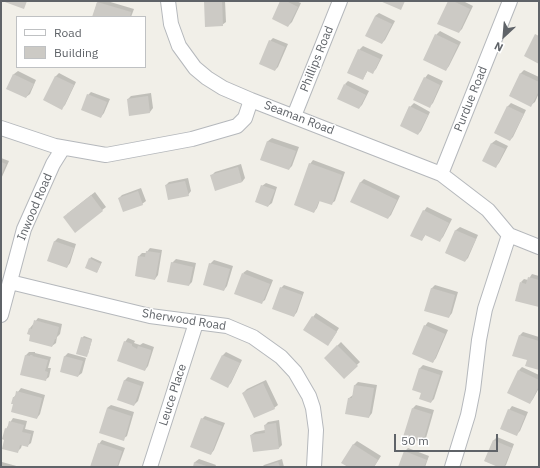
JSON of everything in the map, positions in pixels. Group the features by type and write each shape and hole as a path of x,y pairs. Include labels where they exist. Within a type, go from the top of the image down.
{"street":[{"path":"168,1 171,24 179,46 196,68 207,78 223,88 251,100"},
{"name":"Phillips Road","path":"294,116 340,1"},
{"name":"Purdue Road","path":"441,174 510,1"},
{"name":"Seaman Road","path":"1,128 55,146 106,155 192,138 237,126 244,118 251,100 441,174 488,210 509,235 539,247"},
{"name":"Inwood Road","path":"1,315 24,229 53,164 63,148"},
{"path":"452,467 468,415 485,309 509,235"},
{"name":"Sherwood Road","path":"10,282 150,316 227,326 253,337 281,357 295,372 309,396 313,408 316,430 314,467"},
{"name":"Leuce Place","path":"150,467 196,323"}],"building":[{"path":"2,1 27,1 24,9"},
{"path":"204,1 222,1 223,26 205,27"},
{"path":"280,1 286,1 298,7 288,27 272,19"},
{"path":"380,1 405,1 401,10"},
{"path":"448,1 453,1 470,9 459,33 437,24"},
{"path":"97,2 131,12 130,16 92,16"},
{"path":"375,16 392,24 382,44 365,36"},
{"path":"435,34 458,45 446,71 423,60"},
{"path":"535,34 539,36 539,64 524,56"},
{"path":"269,40 285,47 275,71 259,64"},
{"path":"358,49 380,59 373,74 367,71 363,80 347,73"},
{"path":"520,73 539,82 539,91 531,107 509,96"},
{"path":"13,74 34,84 26,98 6,89"},
{"path":"55,76 74,85 62,110 43,100"},
{"path":"424,77 440,85 430,108 413,100"},
{"path":"344,84 366,95 359,109 337,99"},
{"path":"87,94 107,102 101,118 81,110"},
{"path":"148,96 150,113 129,116 127,99"},
{"path":"409,106 428,115 418,135 400,126"},
{"path":"507,106 524,114 510,141 494,133"},
{"path":"267,141 296,151 289,170 260,160"},
{"path":"491,143 505,149 496,168 482,161"},
{"path":"1,162 6,164 1,176"},
{"path":"309,163 342,175 332,205 319,201 314,213 294,205"},
{"path":"238,167 242,182 215,191 210,175"},
{"path":"185,181 189,196 168,200 165,185"},
{"path":"360,182 397,200 388,219 350,202"},
{"path":"261,185 275,190 268,207 255,202"},
{"path":"138,191 143,205 123,212 118,198"},
{"path":"91,195 103,211 75,233 63,217"},
{"path":"423,210 449,223 440,242 425,235 422,241 410,236"},
{"path":"455,230 476,239 465,262 445,253"},
{"path":"54,241 74,248 67,268 47,261"},
{"path":"146,251 160,253 155,280 135,276 138,256 145,257"},
{"path":"89,258 101,264 97,273 85,268"},
{"path":"171,262 193,267 189,286 167,282"},
{"path":"209,263 230,269 224,291 203,285"},
{"path":"242,273 270,284 262,304 234,294"},
{"path":"528,277 539,280 539,307 515,301 520,282 526,284"},
{"path":"280,287 302,295 294,317 272,309"},
{"path":"431,288 455,295 449,318 424,311"},
{"path":"312,316 337,332 328,346 303,330"},
{"path":"34,320 59,327 52,347 29,341 30,335 27,334 29,328 32,329"},
{"path":"424,325 445,334 433,363 412,354"},
{"path":"519,335 539,341 539,370 525,366 527,360 512,356"},
{"path":"81,337 92,340 87,357 76,354"},
{"path":"124,341 132,344 132,346 137,349 138,346 151,350 145,371 117,361"},
{"path":"337,345 358,366 344,379 324,358"},
{"path":"25,355 33,355 32,356 48,360 45,371 48,372 46,381 20,375"},
{"path":"222,355 240,363 228,388 210,379"},
{"path":"64,356 83,361 78,377 60,372"},
{"path":"419,368 440,375 431,403 419,399 421,393 412,390"},
{"path":"518,370 539,380 539,386 530,404 507,393"},
{"path":"124,380 141,386 134,406 117,400"},
{"path":"263,383 275,409 254,418 242,393"},
{"path":"354,385 374,388 369,418 345,414 348,398 352,398"},
{"path":"16,391 42,398 37,419 11,412 13,404 11,404 13,397 15,397"},
{"path":"107,408 131,416 124,441 99,433"},
{"path":"412,408 431,414 423,442 403,437"},
{"path":"508,409 525,416 517,436 500,429"},
{"path":"201,418 222,426 211,455 190,447"},
{"path":"9,421 24,425 22,432 31,434 28,447 20,445 18,453 2,449 4,440 2,439"},
{"path":"276,423 279,449 253,452 250,435 265,433 264,425"},
{"path":"493,440 512,448 504,467 498,467 484,461"},
{"path":"98,443 122,451 117,467 90,467"},
{"path":"353,444 378,460 374,467 348,467 341,463"},
{"path":"404,451 427,460 424,467 398,467"},
{"path":"194,462 209,467 193,467"},
{"path":"278,462 280,467 263,467"}]}
